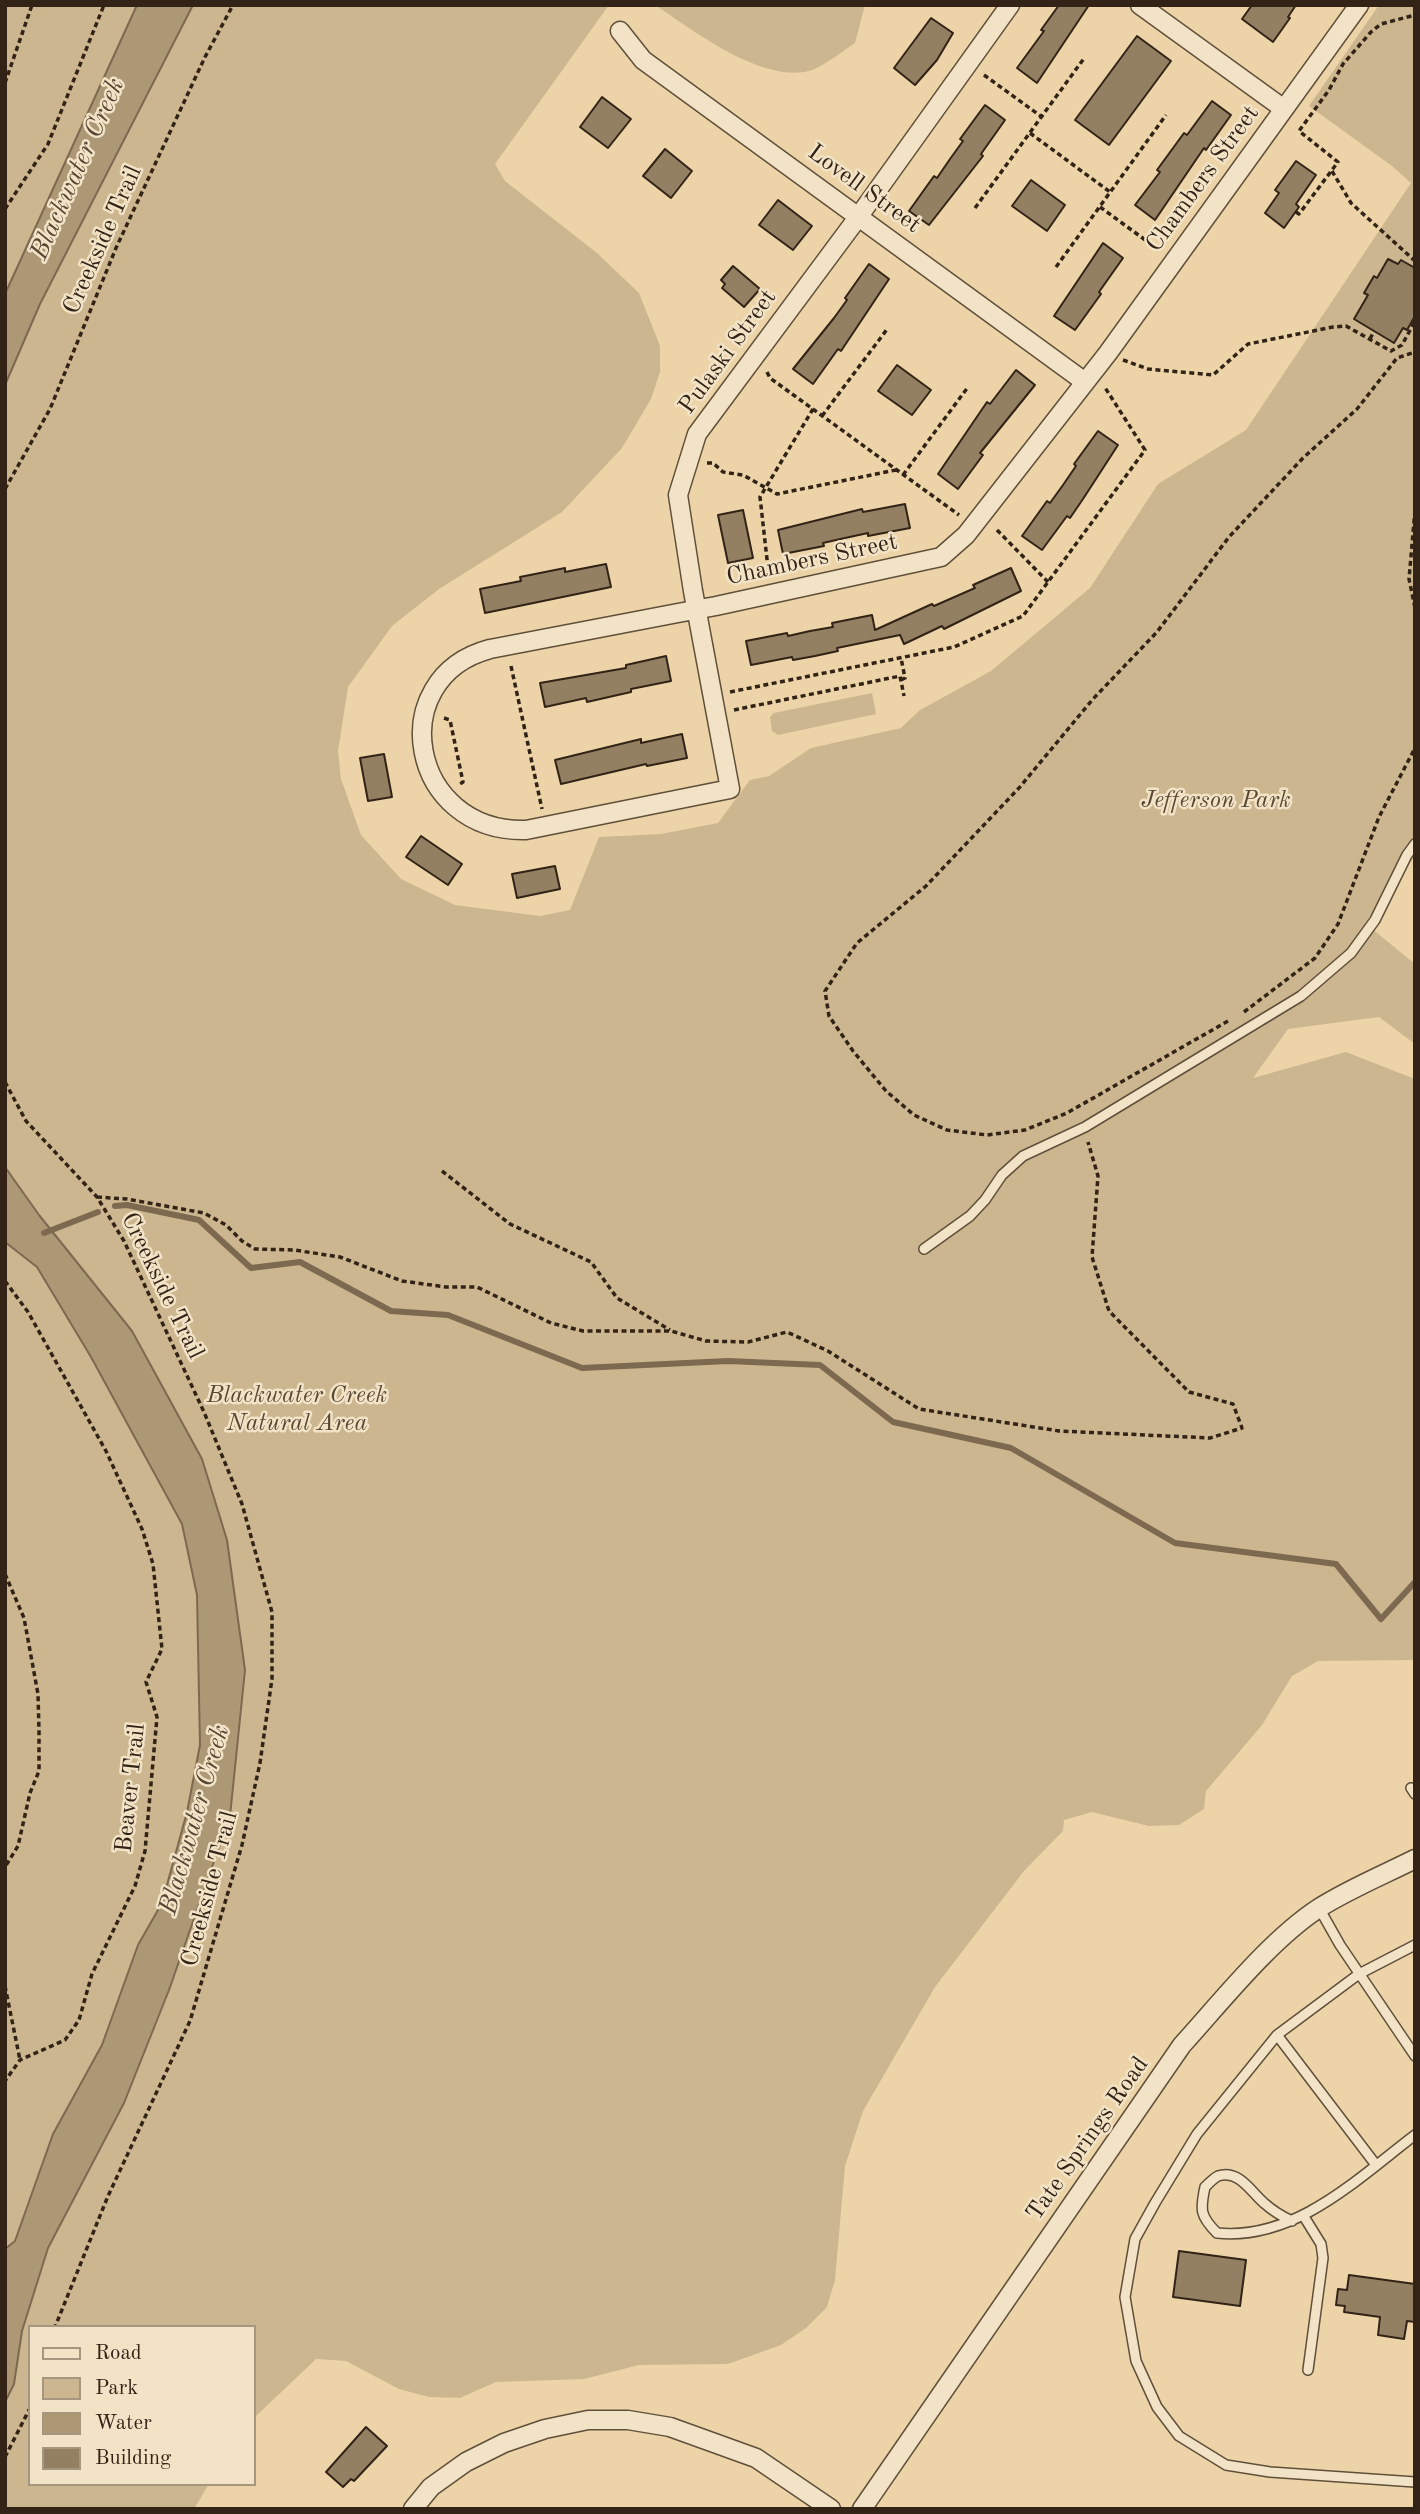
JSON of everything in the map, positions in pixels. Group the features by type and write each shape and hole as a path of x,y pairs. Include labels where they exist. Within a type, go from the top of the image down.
{"street":[{"name":"Pulaski Street","path":"730,789 678,495 697,434 859,216 1010,5"},
{"path":"1140,5 1284,109"},
{"name":"Chambers Street","path":"730,789 526,830 509,831 475,822 448,802 429,773 424,757 422,725 431,696 450,671 475,653 941,558 966,535 1094,383 1108,353 1359,5"},
{"name":"Lovell Street","path":"620,31 643,60 1094,383"},
{"name":"Tate Springs Road","path":"862,2509 1182,2046 1278,1942 1319,1908 1415,1859"},
{"path":"413,2509 431,2487 467,2462 504,2443 545,2429 588,2420 628,2420 670,2427 756,2458 831,2509"}],"lane":[{"path":"924,1250 971,1216 1002,1175 1023,1156 1085,1127 1301,996 1351,953 1375,920 1415,844"},
{"path":"1319,1908 1359,1974 1415,2056"},
{"path":"1415,1945 1359,1974 1277,2035 1197,2133 1135,2239 1125,2297 1136,2361 1157,2407 1179,2436 1226,2465 1270,2472 1415,2482"},
{"path":"1277,2035 1376,2165"},
{"path":"1292,2221 1280,2216 1244,2181 1231,2176 1218,2176 1205,2186 1201,2205 1203,2219 1217,2233 1238,2236 1292,2221 1320,2207 1415,2135"},
{"path":"1303,2215 1321,2244 1323,2258 1308,2370"}],"path":[{"path":"5,83 32,5"},
{"path":"5,209 48,144 104,5"},
{"name":"Creekside Trail","path":"5,489 50,409 116,248 205,57 233,5"},
{"path":"1296,212 1299,214 1338,162 1299,131 1329,90 1343,64 1371,33 1381,24 1415,15"},
{"path":"975,208 1085,57"},
{"path":"980,73 1042,117"},
{"path":"1056,267 1166,115"},
{"path":"1030,133 1110,192"},
{"path":"1332,172 1351,203 1394,245 1415,261"},
{"path":"1100,207 1160,251"},
{"path":"1121,359 1148,369 1213,375 1248,344 1346,326 1391,351 1402,345 1415,321"},
{"path":"822,416 888,328"},
{"path":"1370,339 1374,331"},
{"path":"1415,352 1397,358 1357,410 1303,458 1229,537 1157,632 1122,666 1019,788 955,856 926,886 857,943 825,991 828,1016 852,1051 886,1091 914,1115 947,1130 987,1135 1025,1130 1066,1113 1235,1017 1274,991 1315,958 1338,924 1379,817 1415,748"},
{"path":"765,369 770,378 964,518"},
{"path":"730,692 954,647 1023,616 1145,450 1094,383"},
{"path":"904,475 968,387"},
{"path":"769,580 760,497 813,409"},
{"path":"702,466 713,463 723,472 743,475 777,494 896,470"},
{"path":"1415,510 1409,579 1415,608"},
{"path":"996,530 1048,582"},
{"path":"901,658 905,678 901,680"},
{"path":"511,666 543,811"},
{"path":"734,710 900,676 904,696"},
{"path":"440,717 450,720 463,782 455,787"},
{"name":"Creekside Trail","path":"5,1082 26,1121 97,1197 124,1241 204,1412 242,1504 272,1612 272,1679 260,1763 242,1845 191,2021 108,2196 56,2325"},
{"path":"442,1171 510,1224 591,1262 617,1298 671,1331 706,1341 748,1342 787,1332 828,1351 919,1409 1059,1431 1210,1438 1242,1428 1233,1404 1189,1392 1109,1311 1092,1257 1098,1176 1091,1151"},
{"path":"97,1197 127,1199 204,1213 226,1225 242,1241 255,1249 293,1250 340,1257 402,1281 446,1287 477,1287 551,1323 583,1331 671,1331"},
{"name":"Beaver Trail","path":"5,1281 28,1312 106,1451 142,1529 153,1564 162,1649 146,1682 157,1717 145,1851 135,1886 92,1974 79,2021 65,2040 20,2060"},
{"path":"5,1574 24,1618 38,1694 39,1731 39,1771 30,1793 18,1846 5,1867"},
{"path":"5,1986 20,2060 5,2081"},
{"path":"5,2456 28,2412"}],"green space":[{"path":"5,5 609,5 495,164 505,181 597,253 639,293 660,346 660,372 651,399 622,448 562,512 439,589 392,626 348,687 338,751 341,779 361,835 401,879 455,905 540,916 570,910 599,837 661,834 718,823 750,780 769,776 811,748 901,728 920,710 991,671 1090,588 1158,484 1246,430 1411,183 1392,166 1309,106 1379,5 1415,5 1415,856 1365,923 1415,964 1415,1044 1379,1017 1288,1029 1253,1078 1346,1052 1415,1079 1415,1660 1318,1661 1292,1676 1262,1725 1206,1791 1204,1809 1179,1825 1149,1826 1092,1812 1064,1820 1063,1831 1024,1871 935,1987 863,2111 845,2166 835,2280 827,2307 806,2328 781,2345 728,2364 639,2365 584,2379 496,2382 460,2398 429,2397 399,2389 346,2361 316,2359 256,2416 256,2325 28,2325 28,2486 208,2486 194,2509 5,2509"},
{"path":"655,5 865,5 855,43 810,71 785,72 746,61 726,51"},
{"path":"872,693 876,714 778,735 772,731 770,717 774,713"}],"water":[{"name":"Blackwater Creek","path":"137,5 193,5 40,304 5,385 5,294"},
{"name":"Blackwater Creek","path":"5,1167 39,1215 132,1331 202,1459 227,1540 245,1670 230,1816 169,1990 124,2103 48,2248 22,2331 14,2384 5,2402 5,2249 15,2241 53,2134 102,2045 138,1945 162,1903 187,1812 200,1745 197,1595 182,1524 91,1357 37,1267 5,1242"}],"building":[{"path":"1059,5 1089,5 1037,83 1017,68"},
{"path":"1252,5 1296,5 1273,42 1242,19"},
{"path":"931,18 953,33 937,60 915,85 894,68"},
{"path":"1137,36 1171,61 1109,145 1075,120"},
{"path":"602,97 631,119 608,148 580,127"},
{"path":"1212,101 1231,115 1206,150 1204,148 1155,220 1135,205 1160,172 1157,170 1184,133 1187,135"},
{"path":"985,105 1005,120 981,154 983,156 929,225 909,211 934,176 937,178 963,141 960,139"},
{"path":"665,149 692,171 671,198 643,176"},
{"path":"1296,161 1316,175 1296,204 1299,207 1284,228 1265,213 1279,193 1275,190"},
{"path":"1031,180 1065,205 1047,231 1012,206"},
{"path":"778,200 812,226 793,250 759,225"},
{"path":"1103,243 1123,258 1075,330 1054,316"},
{"path":"1388,259 1398,264 1401,260 1415,268 1415,316 1407,330 1403,328 1394,343 1354,319 1368,295 1364,293"},
{"path":"869,264 889,279 841,351 838,349 813,384 793,369 834,318"},
{"path":"733,266 760,289 744,307 722,288 725,284 721,280"},
{"path":"897,365 931,390 912,415 878,391"},
{"path":"1016,370 1035,385 980,453 983,455 958,489 938,474 987,402 990,404"},
{"path":"1098,431 1118,445 1070,518 1067,516 1042,550 1022,536 1047,501 1050,503"},
{"path":"905,504 910,528 868,536 868,533 783,554 778,530 862,509 863,512"},
{"path":"743,510 753,558 728,563 718,515"},
{"path":"606,564 611,587 485,613 480,589 565,568 565,572"},
{"path":"1011,568 1021,591 944,629 942,626 904,644 900,635 837,648 838,651 815,656 793,660 792,657 751,665 746,641 833,627 832,623 872,615 875,630 975,588 973,585"},
{"path":"666,656 671,681 587,702 586,698 545,707 540,683 626,668 626,665"},
{"path":"682,734 687,758 647,766 646,764 561,784 555,760 641,739 641,743"},
{"path":"384,754 392,797 368,801 360,758"},
{"path":"421,836 462,864 448,885 406,857"},
{"path":"555,866 560,889 517,898 512,874"},
{"path":"1179,2251 1246,2260 1240,2306 1173,2297"},
{"path":"1349,2275 1415,2284 1415,2322 1407,2321 1404,2339 1378,2335 1380,2317 1344,2312 1345,2306 1336,2305 1338,2289 1347,2290"},
{"path":"366,2427 387,2446 354,2481 351,2479 343,2487 326,2472"}],"waterway":[{"path":"115,1206 127,1205 199,1220 251,1268 300,1262 391,1311 448,1315 582,1368 728,1361 820,1365 893,1422 1011,1448 1175,1543 1336,1564 1381,1619 1415,1582"},
{"path":"44,1233 98,1212"}],"park label":[{"name":"Jefferson Park","path":"1216,801"},
{"name":"Blackwater Creek Natural Area","path":"297,1410"}]}
